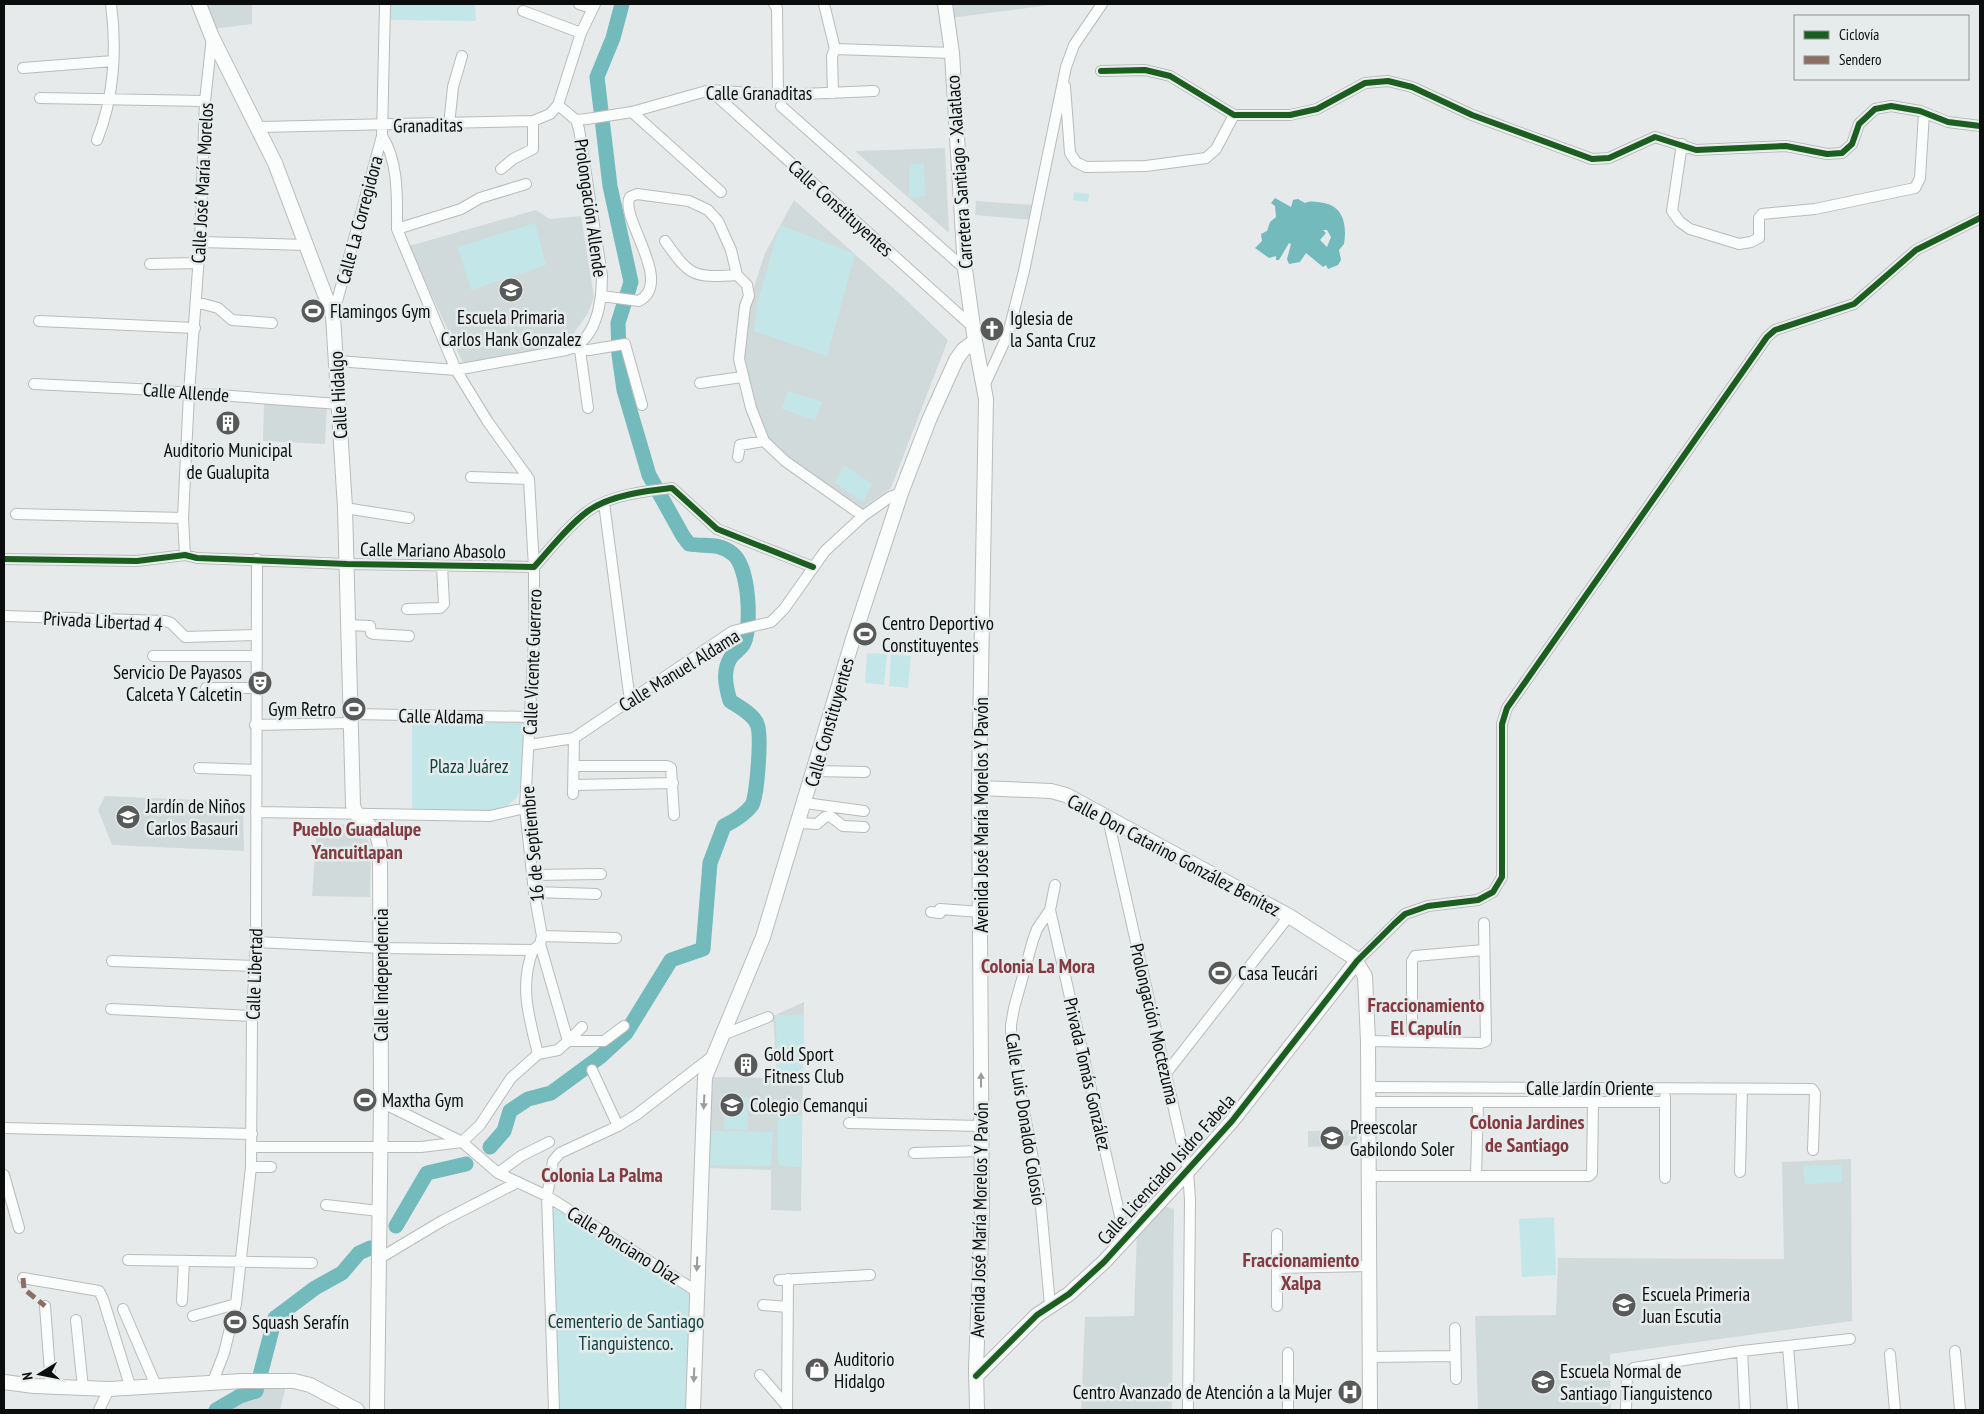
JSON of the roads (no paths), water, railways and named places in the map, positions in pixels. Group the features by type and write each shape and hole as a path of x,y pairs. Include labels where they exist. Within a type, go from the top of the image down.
{"main road":[{"name":"Calle Hidalgo","path":"199,4 212,37 259,127 307,245 333,316 345,508 353,805 356,813"},
{"name":"Carretera Santiago - Xalatlaco","path":"945,4 952,53 965,269 975,341"},
{"name":"Avenida José María Morelos Y Pavón","path":"975,341 985,384 986,431 979,788 982,1214 976,1376 977,1410"},
{"name":"Calle Constituyentes","path":"693,1410 705,1077 725,1034 763,937 799,823 853,639 901,493 929,420 956,360 975,341"},
{"name":"Calle Don Catarino González Benítez","path":"979,788 1051,791 1078,800 1108,819 1289,916 1357,961"},
{"name":"Calle Independencia","path":"356,813 372,827 379,838 381,1102 377,1410"},
{"path":"1357,961 1362,968 1367,984 1370,1410"},
{"name":"Calle Licenciado Isidro Fabela","path":"976,1376 1022,1328 1050,1305 1069,1294 1086,1279 1188,1171 1232,1120 1357,961"},
{"path":"4,1382 109,1390 244,1381 294,1381 310,1385 357,1410"}],"street":[{"path":"98,140 109,99 113,61 111,4"},
{"name":"Calle La Corregidora","path":"333,316 383,131 384,4"},
{"path":"576,120 558,105 581,33 593,6 579,4"},
{"path":"774,4 777,8 778,95"},
{"path":"824,4 835,50 832,56 833,93"},
{"path":"985,384 1008,334 1024,271 1064,75 1074,45 1102,4"},
{"path":"523,11 581,33"},
{"name":"Calle José María Morelos","path":"185,555 183,518 189,393 200,242 205,101 212,37"},
{"path":"835,50 952,53"},
{"path":"450,124 453,87 462,56"},
{"path":"24,68 113,61"},
{"path":"1101,71 1145,70 1170,76 1234,115 1290,115 1317,109 1365,83 1388,81 1412,87 1472,115 1592,159 1610,158 1655,137 1696,150 1786,146 1827,154 1842,153 1852,144 1859,124 1875,109 1891,106 1924,113 1948,122 1980,126"},
{"path":"1064,75 1070,153 1076,162 1086,167 1146,166 1206,158 1216,149 1234,115"},
{"name":"Calle Granaditas","path":"576,120 587,120 610,114 632,112 710,90 778,95 874,91"},
{"name":"Calle Constituyentes","path":"710,90 973,327"},
{"path":"40,98 205,101"},
{"name":"Granaditas","path":"259,127 383,131 450,124 533,121 550,114 558,105"},
{"path":"781,106 965,269"},
{"path":"632,112 722,192"},
{"path":"1682,144 1672,212 1680,222 1690,228 1739,244 1751,242 1759,238 1759,218 1762,214 1815,209 1915,188 1920,178 1924,113"},
{"name":"Prolongación Allende","path":"576,120 579,126 599,248 602,296 597,316 586,338 577,349"},
{"path":"500,169 513,159 525,155 533,149 533,121"},
{"path":"383,131 392,160 397,208 396,229 456,370 488,422 529,479"},
{"path":"396,229 460,209 480,198 526,184"},
{"path":"602,296 639,301 646,295 650,270 641,237 628,212 628,199 633,195 689,201 708,210 718,221 730,250 737,274 745,282 749,296 745,306 739,359 751,408 764,441 792,466 863,516"},
{"path":"1357,961 1405,914 1428,906 1478,900 1493,892 1502,877 1502,724 1507,708 1767,337 1775,330 1854,304 1916,250 1980,218"},
{"path":"665,241 684,268 691,272 712,277 737,274"},
{"path":"200,242 307,245"},
{"path":"150,264 198,263"},
{"path":"196,302 218,308 232,320 272,322"},
{"path":"39,321 195,328"},
{"path":"337,361 456,370 577,349 625,344 642,404"},
{"path":"577,349 588,408"},
{"path":"700,383 742,377"},
{"name":"Calle Allende","path":"34,384 339,404"},
{"path":"738,457 740,446 764,441"},
{"path":"471,477 529,479"},
{"name":"Calle Vicente Guerrero","path":"529,479 534,567 532,717 529,745"},
{"path":"534,567 587,512 604,503 649,491 672,488 717,529 813,567"},
{"name":"Calle Manuel Aldama","path":"529,745 574,738 733,631 771,622 784,609 825,551 863,516 890,497 901,493"},
{"path":"604,503 630,701"},
{"path":"345,508 409,518"},
{"path":"16,514 183,518"},
{"name":"Calle Mariano Abasolo","path":"4,560 137,561 185,555 197,558 347,564 534,567"},
{"name":"Calle Libertad","path":"212,1384 224,1354 236,1304 242,1263 251,1167 252,1016 256,942 255,725 257,559"},
{"path":"407,609 442,607 444,601 442,566"},
{"name":"Privada Libertad 4","path":"4,616 165,621 171,623 185,637 257,635"},
{"path":"348,625 370,626 371,633 374,634 409,636"},
{"path":"153,656 257,656"},
{"path":"206,688 256,688"},
{"name":"Calle Aldama","path":"351,719 532,717"},
{"path":"255,725 351,719"},
{"path":"574,738 574,789 674,783"},
{"name":"16 de Septiembre","path":"529,745 526,808 539,943 568,1041"},
{"path":"575,766 667,766 671,768 674,783 674,815"},
{"path":"199,768 256,770"},
{"path":"814,770 865,772"},
{"path":"805,803 864,811"},
{"path":"256,812 490,816 526,808"},
{"path":"799,823 817,824 825,817 830,816 843,826 864,827"},
{"name":"Prolongación Moctezuma","path":"1108,819 1188,1171 1190,1200 1188,1410"},
{"path":"532,875 601,874"},
{"path":"1050,910 1055,885"},
{"path":"534,892 596,894"},
{"path":"931,912 940,913 940,908 981,912"},
{"name":"Privada Tomás González","path":"1050,910 1125,1238"},
{"name":"Calle Luis Donaldo Colosio","path":"1050,910 1037,929 1033,940 1011,1025 1014,1057 1040,1196 1050,1305"},
{"path":"1167,1072 1289,916"},
{"path":"1368,1041 1481,1043 1486,1041 1484,924"},
{"path":"256,942 381,948 539,943 616,938"},
{"path":"538,1054 526,1006 525,989 526,969 539,943"},
{"path":"1412,1041 1412,961 1415,956 1484,950"},
{"path":"112,961 255,966"},
{"path":"111,1009 252,1016"},
{"path":"725,1034 768,1017"},
{"path":"568,1041 604,1041 614,1036 624,1026"},
{"path":"251,1147 421,1147 462,1142 480,1125 512,1078 538,1054 558,1050 582,1027"},
{"path":"554,1410 547,1196 553,1162 560,1153 618,1126 714,1055"},
{"path":"592,1070 618,1126"},
{"name":"Calle Jardín Oriente","path":"1368,1087 1812,1089 1815,1091 1813,1150"},
{"path":"1436,1087 1436,1102"},
{"path":"1665,1088 1665,1178"},
{"path":"1740,1172 1742,1088"},
{"name":"Calle Ponciano Díaz","path":"381,1102 462,1142 498,1173 547,1196 696,1291"},
{"path":"1369,1102 1665,1102"},
{"path":"1476,1176 1478,1102"},
{"path":"1369,1176 1589,1176 1592,1173 1593,1102"},
{"path":"849,1123 982,1126"},
{"path":"4,1128 252,1134"},
{"path":"498,1173 521,1156 549,1142"},
{"path":"914,1153 982,1151"},
{"path":"251,1167 271,1167"},
{"path":"4,1175 19,1228"},
{"path":"380,1258 442,1221 518,1182"},
{"path":"326,1204 379,1211"},
{"path":"1277,1234 1277,1306"},
{"path":"128,1260 312,1263"},
{"path":"182,1301 184,1261"},
{"path":"1278,1268 1368,1266"},
{"path":"787,1408 788,1307 784,1279 870,1276"},
{"path":"23,1278 99,1291 131,1389"},
{"path":"193,1316 236,1304"},
{"path":"763,1305 788,1307"},
{"path":"45,1306 50,1386"},
{"path":"123,1309 157,1388"},
{"path":"76,1320 83,1388"},
{"path":"1455,1328 1456,1379"},
{"path":"1626,1410 1626,1378 1630,1369 1742,1351 1850,1338"},
{"path":"1788,1346 1792,1410"},
{"path":"1742,1351 1745,1410"},
{"path":"1955,1351 1960,1410"},
{"path":"1288,1353 1288,1410"},
{"path":"1890,1354 1895,1410"},
{"path":"1369,1357 1455,1356"},
{"path":"760,1374 787,1408"},
{"path":"99,1410 109,1390"}],"water":[{"path":"1275,198 1291,207 1293,200 1298,199 1305,203 1312,201 1324,203 1336,209 1343,218 1345,231 1344,244 1339,250 1341,260 1338,265 1328,269 1326,265 1323,267 1306,253 1300,262 1289,264 1287,259 1291,244 1289,243 1279,260 1276,260 1276,256 1269,258 1255,248 1262,241 1261,234 1267,231 1270,222 1276,217 1275,206 1271,203","holes":["1323,230 1327,230 1331,237 1327,247 1320,240 1326,233"]}],"waterway":[{"path":"490,1147 504,1131 510,1111 528,1099 551,1093 600,1057 626,1033 671,960 703,949 710,863 724,826 743,815 752,805 757,778 759,752 757,724 749,714 730,701 726,679 728,662 743,645 748,623 748,597 743,571 738,561 728,550 717,546 689,544 683,536 649,475 624,390 619,355 618,323 631,282 610,186 597,77 613,38 622,4"},
{"path":"396,1226 427,1173 466,1164"},
{"path":"216,1410 240,1396 256,1391 275,1318 315,1288 342,1273 359,1253 370,1248"}],"place":[{"name":"Escuela Primaria Carlos Hank Gonzalez","path":"511,290"},
{"name":"Flamingos Gym","path":"313,311"},
{"name":"Iglesia de la Santa Cruz","path":"992,329"},
{"name":"Auditorio Municipal de Gualupita","path":"228,423"},
{"name":"Centro Deportivo Constituyentes","path":"865,634"},
{"name":"Servicio De Payasos Calceta Y Calcetin","path":"260,683"},
{"name":"Gym Retro","path":"354,709"},
{"name":"Jardín de Niños Carlos Basauri","path":"128,817"},
{"name":"Casa Teucári","path":"1220,973"},
{"name":"Gold Sport Fitness Club","path":"746,1065"},
{"name":"Maxtha Gym","path":"365,1100"},
{"name":"Colegio Cemanqui","path":"732,1105"},
{"name":"Preescolar Gabilondo Soler","path":"1332,1138"},
{"name":"Escuela Primeria Juan Escutia","path":"1624,1305"},
{"name":"Squash Serafín","path":"235,1322"},
{"name":"Auditorio Hidalgo","path":"817,1370"},
{"name":"Escuela Normal de Santiago Tianguistenco","path":"1543,1382"},
{"name":"Centro Avanzado de Atención a la Mujer","path":"1350,1392"}],"district":[{"name":"Pueblo Guadalupe Yancuitlapan","path":"357,840"},
{"name":"Colonia La Mora","path":"1038,966"},
{"name":"Fraccionamiento El Capulín","path":"1426,1016"},
{"name":"Colonia Jardines de Santiago","path":"1527,1134"},
{"name":"Colonia La Palma","path":"602,1175"},
{"name":"Fraccionamiento Xalpa","path":"1301,1272"}],"park label":[{"name":"Plaza Juárez","path":"469,766"},
{"name":"Cementerio de Santiago Tianguistenco.","path":"626,1332"}]}
